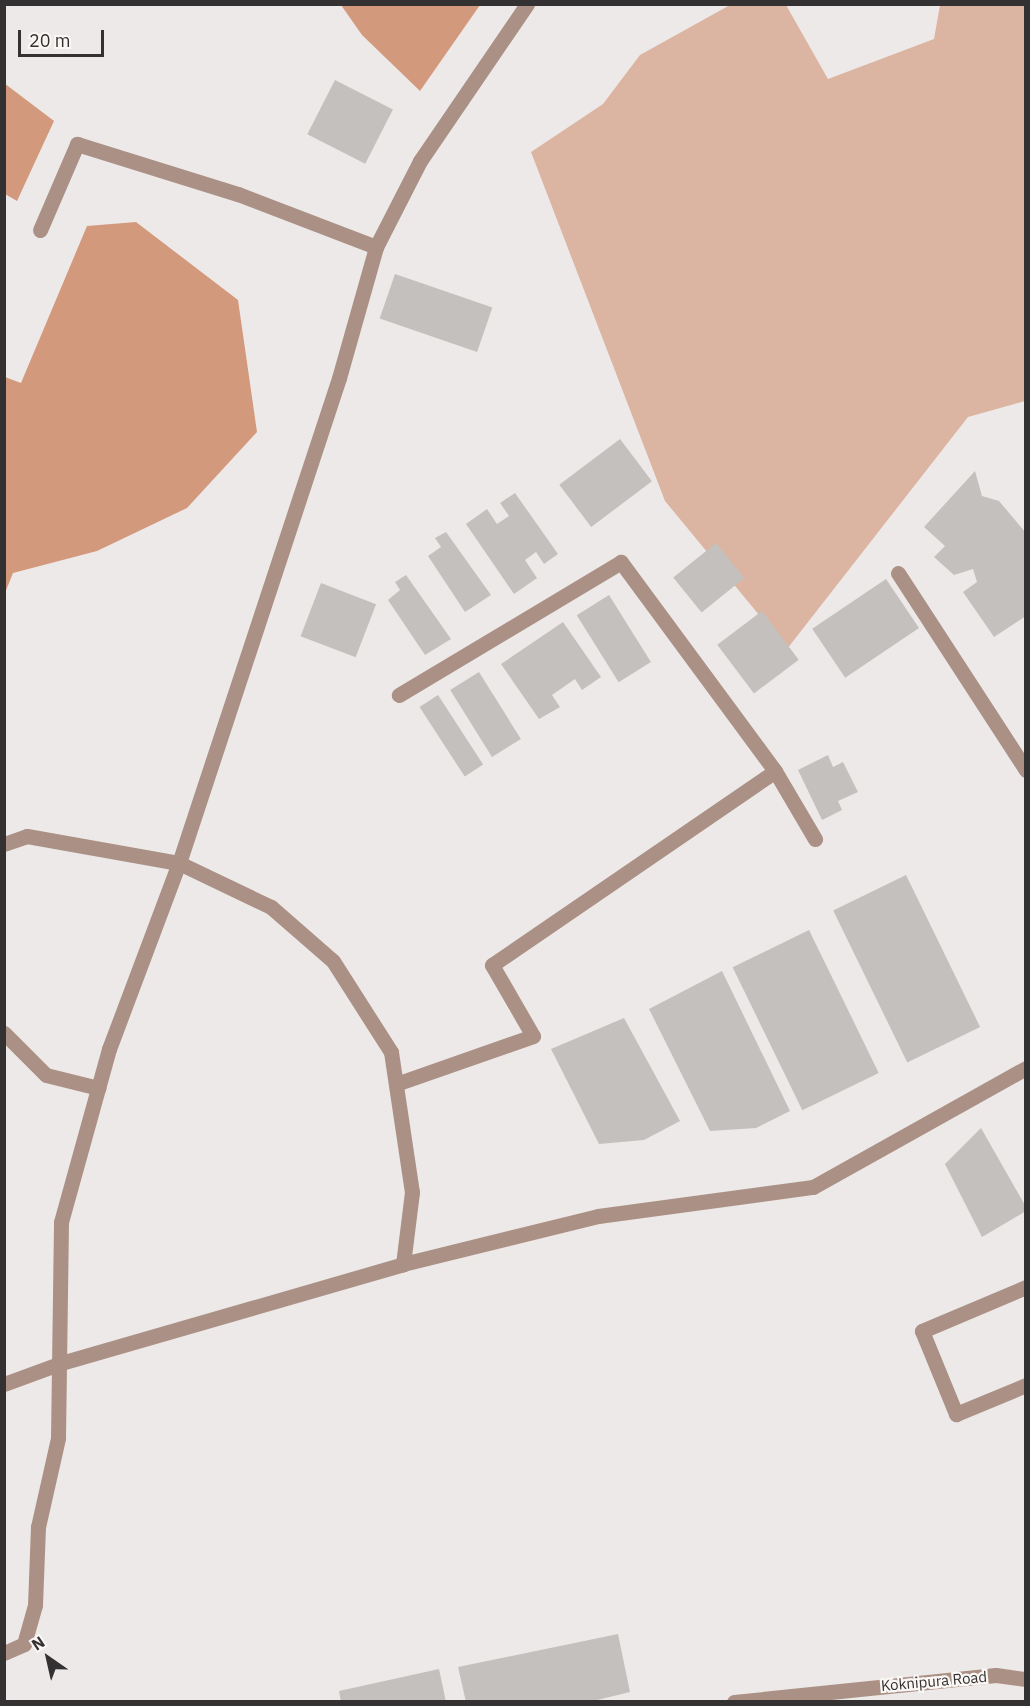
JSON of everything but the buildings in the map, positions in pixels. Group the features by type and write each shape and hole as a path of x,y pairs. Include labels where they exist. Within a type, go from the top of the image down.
{"street":[{"path":"4,1653 24,1644 35,1605 38,1527 58,1438 61,1363 61,1222 98,1088 179,863 339,378 376,247 420,161 526,4"},
{"path":"40,230 77,144 238,194 376,247"},
{"path":"399,695 621,562 775,771 815,839"},
{"path":"898,573 1026,770"},
{"path":"396,1084 533,1036 492,965 775,771"},
{"path":"4,844 27,836 179,863 271,907 333,961 391,1052 412,1192 403,1264"},
{"path":"4,1033 46,1075 98,1088"},
{"path":"4,1384 61,1363 403,1264 598,1216 813,1187 1026,1068"},
{"path":"1026,1287 922,1331 956,1414 1026,1385"},
{"name":"Koknipura Road","path":"734,1701 996,1675 1026,1679"}],"shaded area":[{"path":"341,5 480,5 420,91 362,35"},
{"path":"730,5 786,5 828,79 934,39 940,5 1025,5 1025,401 968,417 787,649 665,501 531,152 603,104 640,55"},
{"path":"4,83 54,121 17,201 5,194"},
{"path":"136,222 238,300 257,432 187,508 97,551 13,573 5,593 5,377 21,383 87,226"}]}
